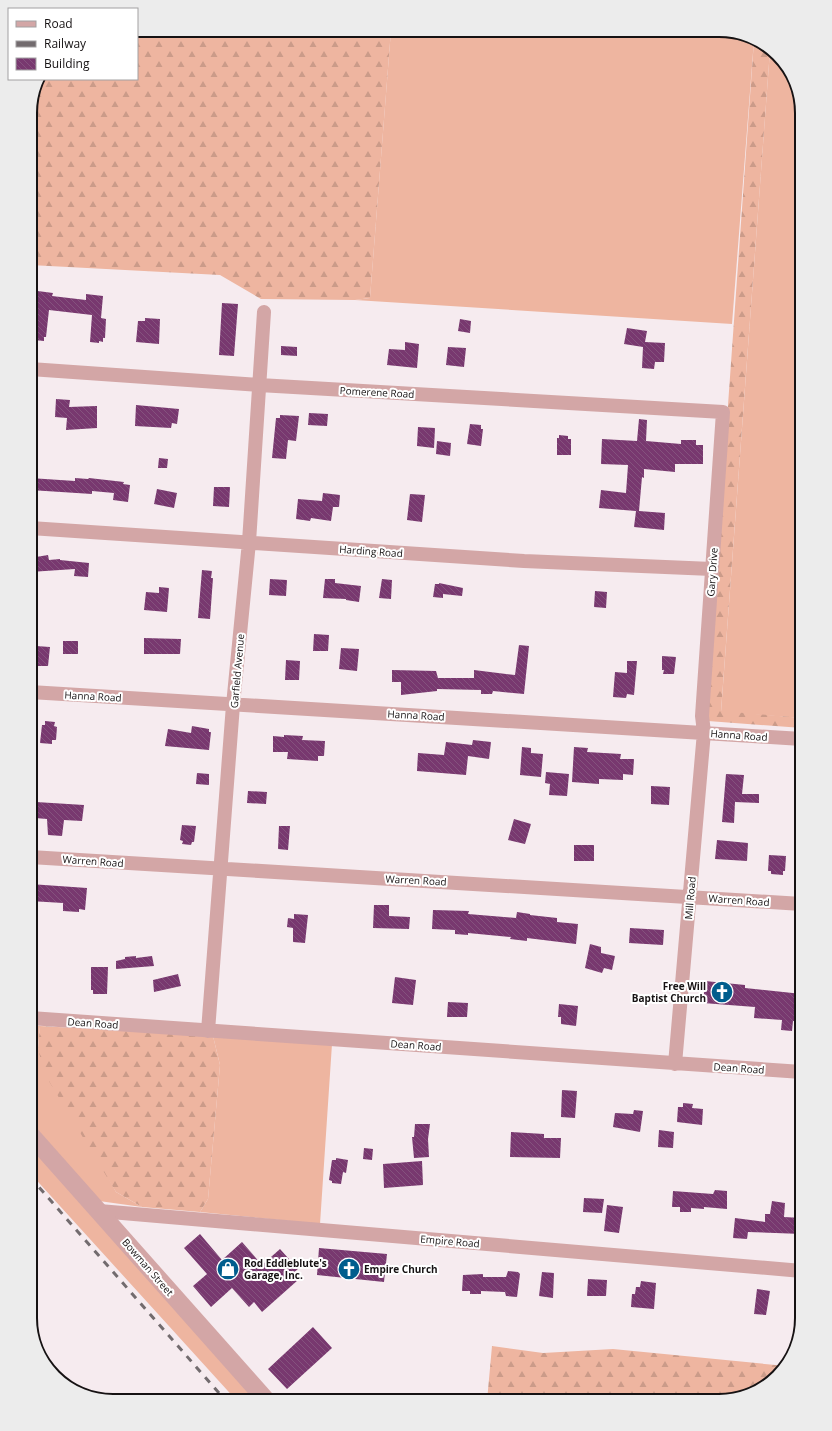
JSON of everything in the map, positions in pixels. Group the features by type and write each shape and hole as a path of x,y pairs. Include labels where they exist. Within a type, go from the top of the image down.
{"street":[{"name":"Garfield Avenue","path":"208,1031 233,705 249,542 264,312"},
{"name":"Pomerene Road","path":"37,369 259,385 723,412"},
{"name":"Gary Drive","path":"704,732 702,716 723,412"},
{"name":"Harding Road","path":"37,528 524,561 712,569"},
{"name":"Hanna Road","path":"37,692 795,738"},
{"name":"Mill Road","path":"675,1064 704,732"},
{"name":"Warren Road","path":"37,857 795,904"},
{"name":"Dean Road","path":"37,1019 795,1072"},
{"name":"Bowman Street","path":"37,1142 261,1394"},
{"name":"Empire Road","path":"98,1211 795,1270"}],"green space":[{"path":"138,37 390,37 370,298 355,300 261,299 220,275 37,265 37,108 38,98 45,80 138,80"},
{"path":"390,37 724,37 734,38 754,45 732,324 355,300 370,298"},
{"path":"754,45 770,57 721,711 795,717 795,727 708,721 706,714"},
{"path":"770,57 787,79 792,93 795,113 795,717 721,712"},
{"path":"37,1026 40,1026 38,1048 116,1192 142,1207 99,1201 37,1129"},
{"path":"40,1026 213,1036 220,1065 208,1199 200,1212 142,1207 116,1192 44,1073 38,1048"},
{"path":"213,1036 332,1044 320,1224 200,1212 208,1199 220,1065"},
{"path":"37,1150 251,1394 231,1394 37,1181"},
{"path":"492,1346 543,1353 613,1349 778,1365 773,1372 753,1386 734,1393 724,1394 488,1394"}],"building":[{"path":"37,291 53,293 52,296 86,300 86,294 103,296 101,318 106,319 105,338 103,338 103,342 90,342 92,315 49,310 46,337 44,337 44,341 37,340"},
{"path":"222,303 238,304 234,356 219,355"},
{"path":"145,318 160,319 159,344 136,342 138,321 145,321"},
{"path":"460,319 471,321 470,333 458,331"},
{"path":"627,328 647,331 645,342 665,343 664,362 655,362 654,369 642,368 643,347 624,344"},
{"path":"405,342 419,344 417,368 387,365 389,349 405,350"},
{"path":"281,346 297,347 297,356 281,355"},
{"path":"448,347 466,348 464,367 446,365"},
{"path":"56,399 70,400 69,407 97,406 97,428 66,430 67,418 55,417"},
{"path":"136,405 179,409 177,424 172,423 171,428 135,426"},
{"path":"309,413 328,414 327,426 308,425"},
{"path":"280,415 299,416 296,441 288,440 286,459 272,458 276,418 280,418"},
{"path":"639,419 647,420 646,441 681,444 681,440 696,440 696,445 703,445 703,464 675,464 675,472 644,469 639,511 665,513 664,530 634,527 636,511 599,508 601,490 626,493 628,465 601,464 602,439 637,441"},
{"path":"470,424 481,425 481,429 483,429 481,446 467,444"},
{"path":"418,427 435,428 434,448 417,446"},
{"path":"559,435 568,436 568,439 571,439 571,455 557,455 557,438 559,438"},
{"path":"437,441 451,443 450,456 436,454"},
{"path":"159,458 168,459 167,468 158,468"},
{"path":"37,478 75,481 75,478 89,478 124,482 123,484 130,485 128,502 113,500 114,493 92,491 92,494 37,490"},
{"path":"214,487 230,487 229,507 213,506"},
{"path":"157,489 177,493 174,508 154,504"},
{"path":"323,493 340,495 339,507 333,507 331,521 311,518 310,521 296,519 298,499 322,501"},
{"path":"410,494 425,495 422,522 407,520"},
{"path":"48,555 49,560 60,559 89,563 88,577 74,576 75,569 37,572 37,557"},
{"path":"202,570 212,571 211,578 213,578 210,619 198,618"},
{"path":"270,579 287,580 286,596 269,595"},
{"path":"325,579 335,579 335,583 361,586 359,602 346,599 323,598"},
{"path":"382,579 392,580 391,599 379,598"},
{"path":"439,583 463,588 462,596 443,594 443,598 433,597 435,584"},
{"path":"159,587 169,588 167,612 144,610 146,592 159,593"},
{"path":"595,591 607,592 606,608 594,607"},
{"path":"314,634 329,635 328,651 313,651"},
{"path":"144,638 181,639 180,654 144,654"},
{"path":"63,641 78,641 78,654 63,654"},
{"path":"519,645 529,646 524,694 493,691 492,694 481,694 481,690 437,689 437,691 401,695 401,682 392,682 392,670 436,671 438,678 474,678 474,670 515,675"},
{"path":"37,646 50,647 48,666 37,666"},
{"path":"341,648 359,649 357,671 339,669"},
{"path":"662,656 676,657 674,674 663,674 664,670 662,670"},
{"path":"286,660 300,661 299,680 285,680"},
{"path":"627,661 637,661 634,695 627,694 626,698 613,697 615,672 627,673"},
{"path":"45,721 55,722 54,726 57,727 56,740 52,740 52,744 40,743 42,725 45,725"},
{"path":"192,726 209,729 209,732 211,732 209,750 165,746 168,729 191,733"},
{"path":"284,735 303,736 302,740 325,741 324,756 318,756 318,761 287,759 288,752 273,752 273,736 284,737"},
{"path":"473,740 491,742 489,759 468,756 466,775 417,771 418,753 444,755 446,742 472,745"},
{"path":"522,747 531,748 531,753 543,754 541,777 520,775"},
{"path":"574,747 588,748 587,752 621,754 620,759 634,759 633,775 623,774 623,780 599,779 599,784 572,782"},
{"path":"546,772 569,774 567,796 549,795 550,784 545,783"},
{"path":"197,773 209,774 209,785 196,784"},
{"path":"726,774 744,775 742,794 759,794 759,803 735,802 734,823 722,822"},
{"path":"651,786 670,787 669,805 651,804"},
{"path":"248,791 267,792 266,804 247,803"},
{"path":"37,802 84,805 82,821 64,820 62,836 48,835 47,819 37,818"},
{"path":"514,819 531,824 525,844 508,840"},
{"path":"182,825 196,826 194,842 192,842 191,845 182,844 183,841 180,840"},
{"path":"279,826 290,826 288,850 278,849"},
{"path":"717,840 748,843 747,861 715,859"},
{"path":"574,845 594,845 594,861 574,861"},
{"path":"769,855 786,856 785,871 783,871 783,875 771,874 771,871 768,871"},
{"path":"37,884 87,888 85,910 79,909 79,912 63,911 63,903 37,901"},
{"path":"374,905 389,905 389,916 410,917 409,929 373,928"},
{"path":"433,910 469,911 468,914 516,918 517,912 557,918 557,922 578,924 576,944 527,938 527,941 510,939 511,937 468,933 468,935 455,934 455,930 432,929"},
{"path":"294,914 308,915 305,943 293,942 293,928 287,927 288,918 294,919"},
{"path":"630,928 664,930 663,945 629,943"},
{"path":"590,944 601,947 601,953 615,956 612,970 604,968 602,973 585,968"},
{"path":"136,956 136,958 152,956 154,966 116,969 116,961 125,959 125,957"},
{"path":"91,967 108,967 107,994 93,994 93,990 91,990"},
{"path":"178,974 181,986 154,992 153,980"},
{"path":"395,977 416,980 413,1005 392,1003"},
{"path":"705,981 745,985 745,988 795,993 795,1021 793,1021 792,1031 781,1030 782,1020 754,1018 755,1007 703,1003"},
{"path":"448,1002 468,1003 467,1017 447,1017"},
{"path":"559,1004 578,1006 576,1026 561,1024 561,1017 558,1017"},
{"path":"562,1090 577,1091 575,1118 561,1117"},
{"path":"683,1103 693,1104 692,1108 703,1109 702,1125 677,1122 678,1107 683,1107"},
{"path":"634,1110 643,1111 640,1132 613,1127 615,1113 633,1114"},
{"path":"415,1124 430,1124 428,1139 429,1157 414,1158 412,1137 414,1137"},
{"path":"659,1130 674,1132 673,1148 658,1147"},
{"path":"511,1132 544,1134 544,1138 561,1138 560,1158 510,1157"},
{"path":"364,1148 373,1149 372,1160 363,1159"},
{"path":"336,1158 348,1160 346,1173 343,1172 341,1184 332,1183 332,1181 329,1180 332,1160 336,1160"},
{"path":"422,1161 423,1185 384,1188 383,1164"},
{"path":"715,1190 727,1191 727,1209 704,1207 704,1209 691,1208 691,1212 680,1212 680,1207 672,1207 673,1191 713,1194"},
{"path":"584,1198 604,1199 602,1213 583,1212"},
{"path":"772,1201 785,1203 784,1217 795,1218 795,1234 748,1232 747,1239 733,1238 735,1218 765,1222 765,1214 770,1214"},
{"path":"607,1205 623,1207 619,1233 604,1231"},
{"path":"200,1234 222,1260 242,1242 262,1265 280,1249 298,1269 292,1274 298,1280 262,1312 254,1302 249,1307 232,1288 211,1307 193,1286 207,1274 184,1248"},
{"path":"319,1248 387,1254 384,1282 317,1275"},
{"path":"508,1271 518,1272 520,1274 517,1297 506,1296 505,1292 481,1291 481,1294 470,1294 470,1291 462,1291 463,1275 483,1274 483,1277 506,1277"},
{"path":"542,1272 554,1273 553,1298 539,1296"},
{"path":"588,1279 607,1280 606,1296 587,1296"},
{"path":"641,1281 656,1283 654,1309 631,1307 632,1294 635,1294 636,1287 640,1287"},
{"path":"757,1289 770,1291 766,1315 754,1314"},
{"path":"313,1327 332,1348 287,1389 268,1369"}],"railway":[{"path":"37,1185 220,1394"}],"place":[{"name":"Free Will Baptist Church","path":"722,992"},
{"name":"Rod Eddleblute's Garage, Inc.","path":"228,1269"},
{"name":"Empire Church","path":"349,1269"}]}
